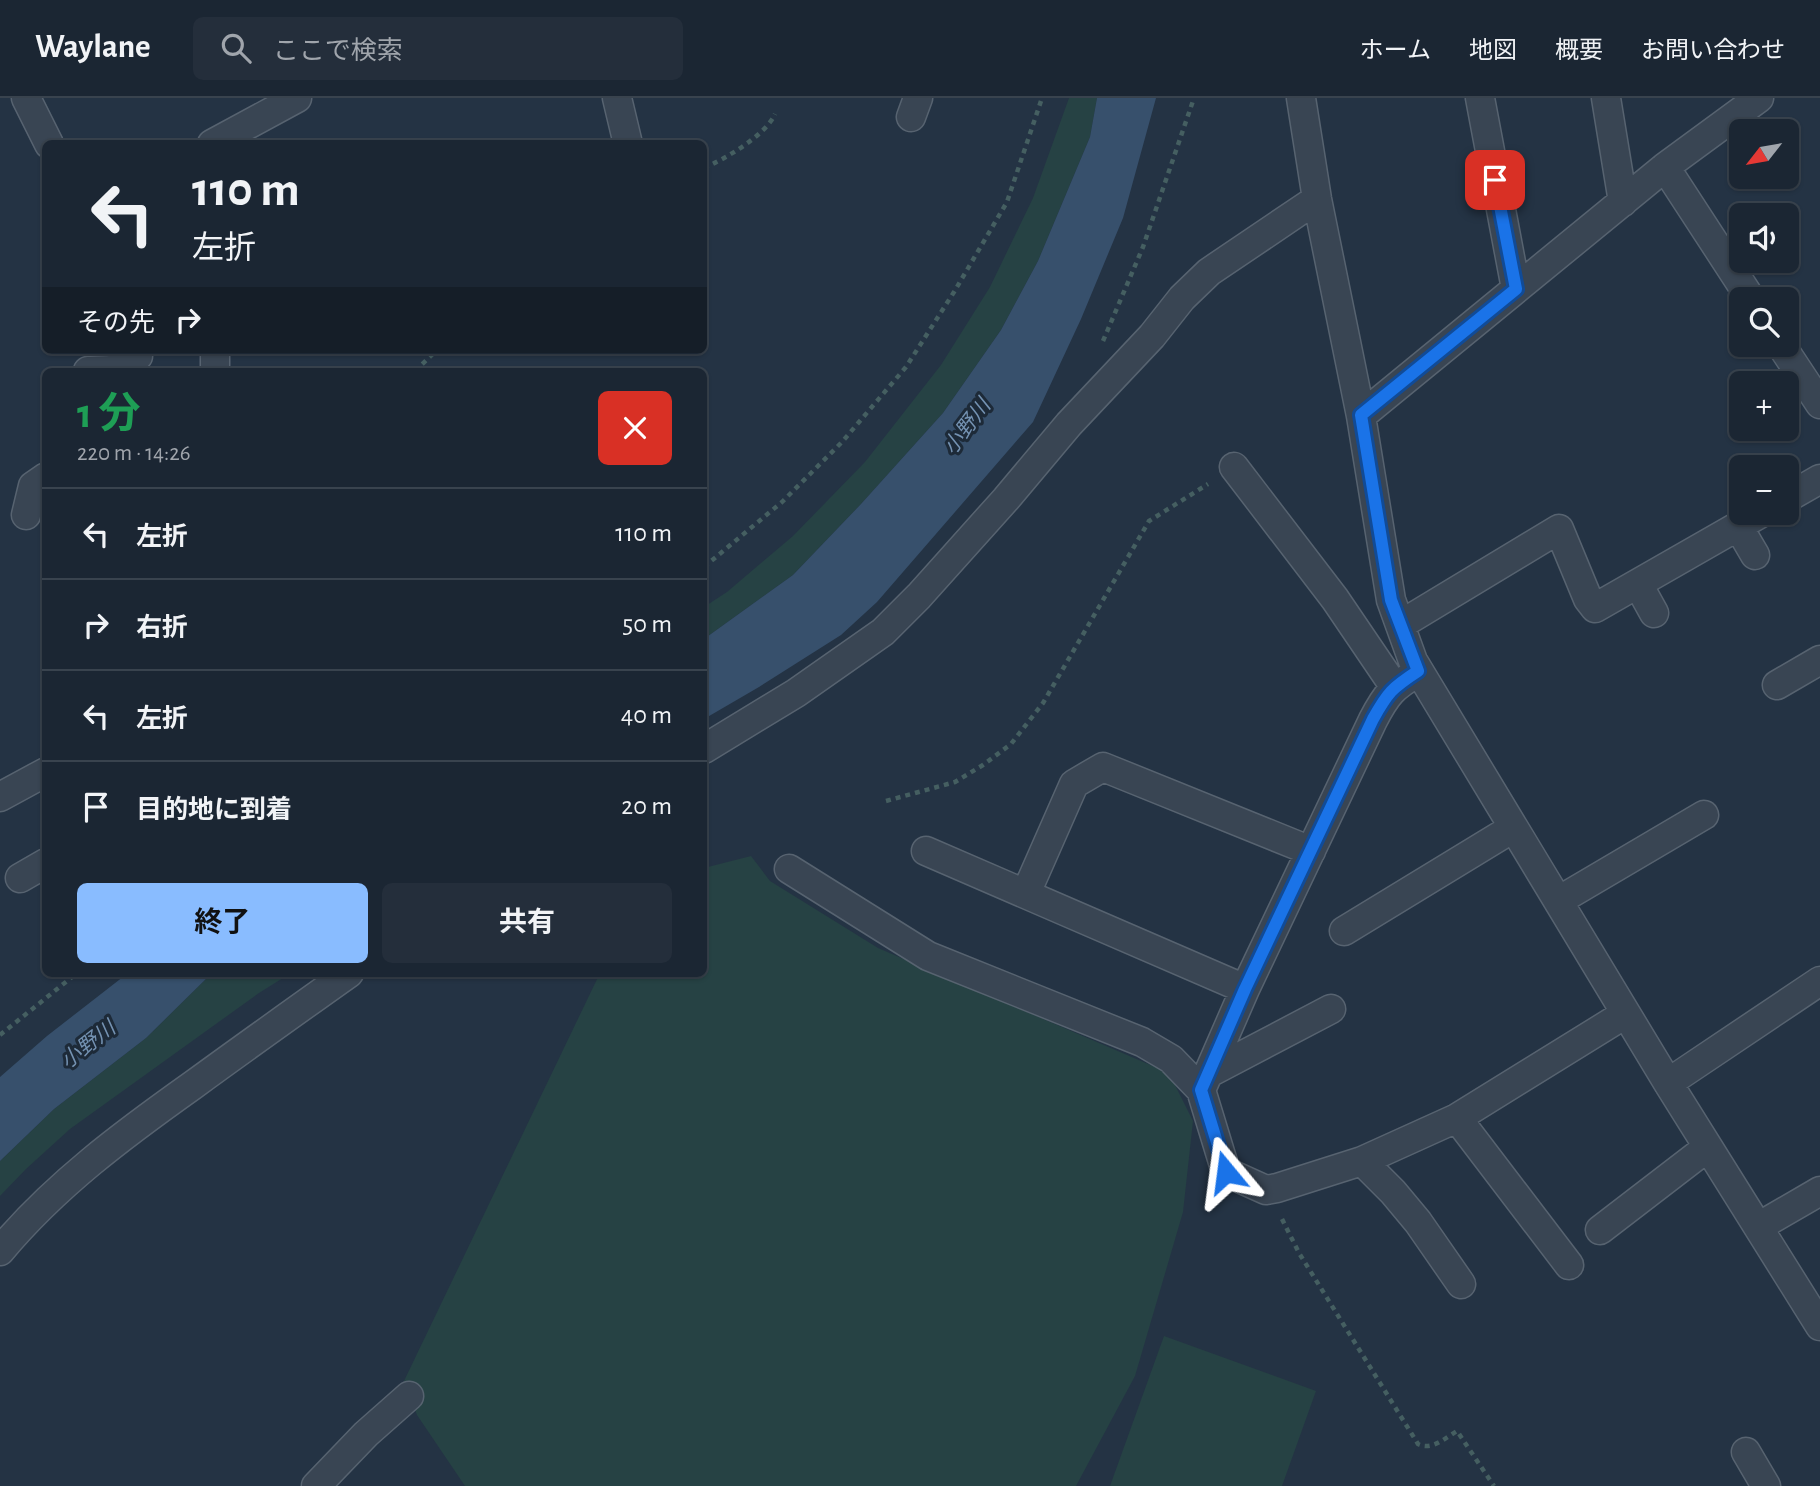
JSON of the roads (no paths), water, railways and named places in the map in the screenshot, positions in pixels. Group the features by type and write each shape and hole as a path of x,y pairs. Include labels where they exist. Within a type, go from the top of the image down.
{"street":[{"path":"26,98 47,140"},
{"path":"219,140 297,98"},
{"path":"617,98 627,140"},
{"path":"1301,98 1317,199 1361,415 1391,600 1418,671 1625,1014 1820,1326"},
{"path":"1480,98 1516,289"},
{"path":"1606,98 1623,202"},
{"path":"1361,415 1665,167 1759,98"},
{"path":"1665,167 1743,287"},
{"path":"707,747 796,693 883,632 919,596 1069,424 1152,336 1182,298 1209,272 1317,199"},
{"path":"121,368 130,364 138,354"},
{"path":"1789,357 1820,404"},
{"path":"1234,467 1335,599 1394,686"},
{"path":"26,515 32,477"},
{"path":"1799,491 1820,479"},
{"path":"1400,625 1559,529 1588,599 1595,608 1740,525"},
{"path":"1751,525 1755,555"},
{"path":"1638,584 1654,613"},
{"path":"1777,685 1820,660"},
{"path":"1418,671 1394,686 1373,719 1245,989 1205,1081 1226,1172 1266,1190 1362,1161 1457,1118 1625,1014"},
{"path":"1026,893 1074,784 1103,767 1311,851"},
{"path":"0,797 42,774"},
{"path":"1558,901 1704,814"},
{"path":"1343,931 1513,828"},
{"path":"926,851 1245,989"},
{"path":"20,878 42,865"},
{"path":"789,869 928,956 1142,1042 1205,1081"},
{"path":"0,1251 22,1224 77,1172 177,1096 343,977"},
{"path":"1668,1083 1820,981"},
{"path":"1205,1081 1331,1009"},
{"path":"1457,1118 1569,1265"},
{"path":"1600,1230 1708,1147"},
{"path":"1362,1161 1418,1222 1461,1284"},
{"path":"1758,1227 1820,1191"},
{"path":"316,1486 366,1434 409,1396"},
{"path":"1746,1452 1761,1484"}],"water":[{"name":"小野川","path":"1097,98 1156,98 1123,218 1081,319 1033,422 877,602 841,635 707,717 707,637 793,575 943,413 1001,330 1038,261 1090,137"},
{"name":"小野川","path":"123,977 208,977 146,1038 54,1109 0,1161 0,1077 47,1036"}]}
